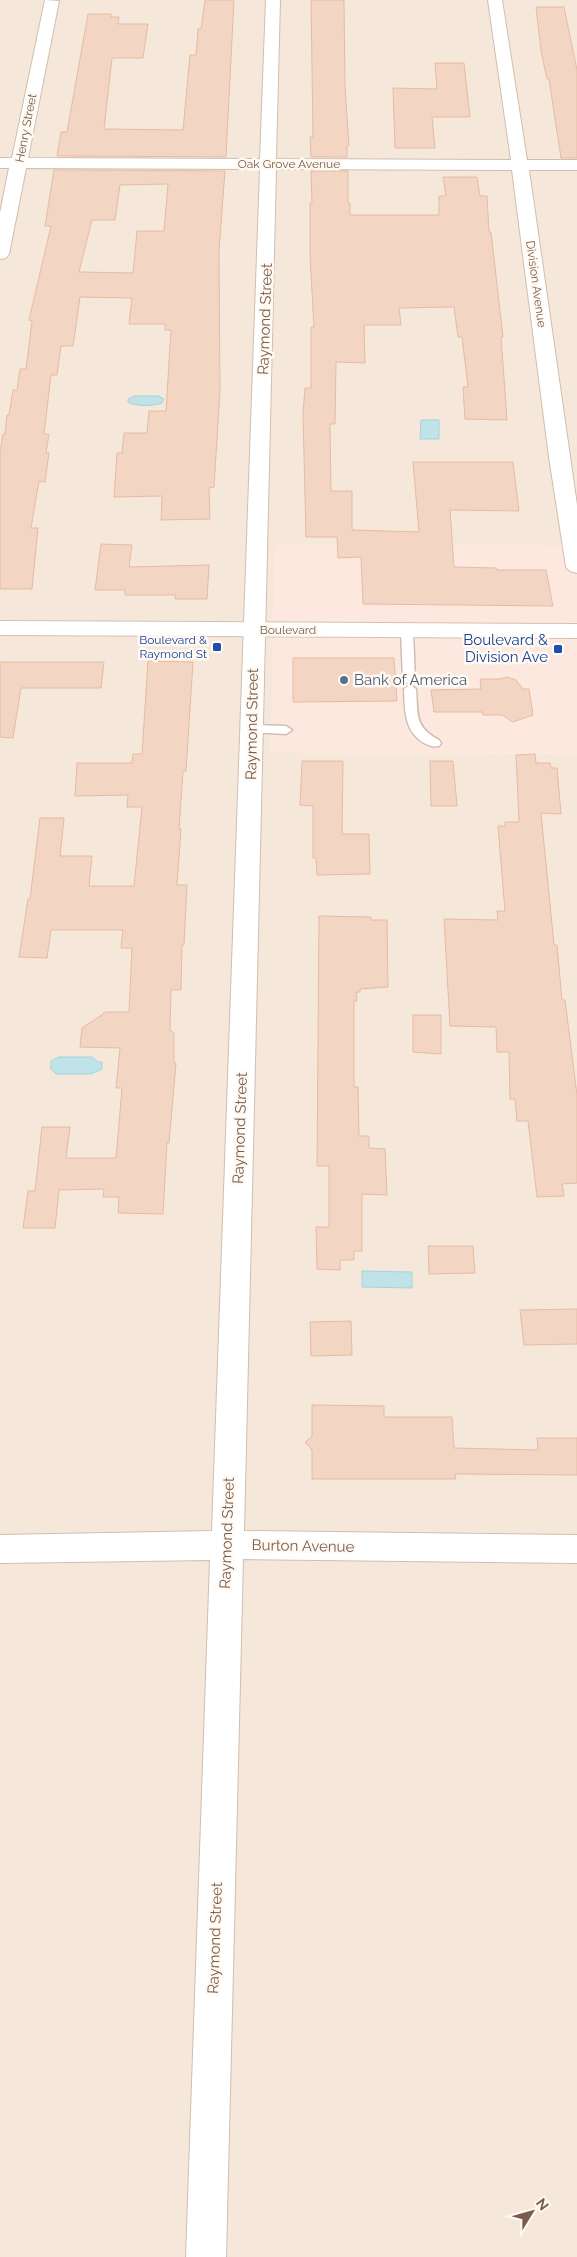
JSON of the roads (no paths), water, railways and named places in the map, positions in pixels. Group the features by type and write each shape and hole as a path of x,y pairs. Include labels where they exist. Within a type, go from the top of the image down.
{"street":[{"name":"Raymond Street","path":"206,2257 273,0"},
{"name":"Division Avenue","path":"495,0 577,568"},
{"name":"Henry Street","path":"0,254 52,2"},
{"name":"Oak Grove Avenue","path":"0,162 577,165"},
{"name":"Boulevard","path":"0,628 577,631"},
{"name":"Burton Avenue","path":"0,1549 227,1545 577,1549"}],"lane":[{"path":"407,631 412,725 424,739 435,744"},
{"path":"252,729 286,730"}],"water":[{"path":"134,396 158,396 164,399 162,403 150,405 128,402 128,399"},
{"path":"421,420 439,420 439,439 420,439"},
{"path":"59,1057 92,1057 98,1062 102,1062 102,1069 91,1074 56,1074 51,1069 51,1061"},
{"path":"362,1271 412,1272 412,1288 362,1287"}],"place":[{"name":"Boulevard & Raymond St","path":"217,647"},
{"name":"Boulevard & Division Ave","path":"558,649"},
{"name":"Bank of America","path":"344,680"}]}
